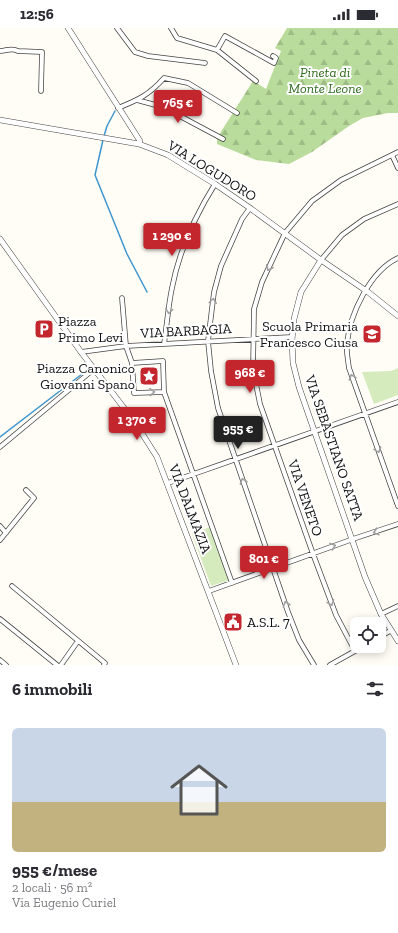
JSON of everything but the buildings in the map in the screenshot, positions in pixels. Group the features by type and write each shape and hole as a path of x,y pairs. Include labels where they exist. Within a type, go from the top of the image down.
{"street":[{"path":"68,28 140,141 139,144"},
{"path":"117,28 135,52 148,56 205,63"},
{"path":"171,28 177,38 217,50 256,81"},
{"path":"217,50 225,36 274,63 276,58 273,56"},
{"path":"0,50 9,48 18,51 42,52 41,91"},
{"path":"118,108 137,100 153,90 164,78 188,83 237,113"},
{"path":"137,100 163,107 223,139"},
{"name":"VIA LOGUDORO","path":"0,120 139,144 168,155 215,184 285,232 321,260 366,290 398,316"},
{"name":"VIA VENETO","path":"350,642 336,615 260,404 253,369 254,309 262,282 285,232 312,201 341,180 398,152"},
{"path":"392,155 398,168"},
{"path":"164,344 172,288 185,241 205,200 215,184"},
{"name":"VIA SEBASTIANO SATTA","path":"398,204 364,219 342,235 321,260 301,292 294,319 292,336 294,362 299,387 314,431 353,539 365,577 381,614 390,631 398,641"},
{"path":"250,208 242,219 221,266 214,292 208,342 211,371 218,408 273,568 300,640 314,665"},
{"name":"VIA DALMAZIA","path":"0,239 81,352 134,421 154,451 168,483 236,665"},
{"path":"398,258 392,261 381,271 366,290 352,318 346,344 349,368 398,506"},
{"path":"122,298 126,346 132,363 134,393 164,392"},
{"name":"VIA BARBAGIA","path":"81,352 126,346 292,336"},
{"path":"132,363 163,361 164,392 232,583"},
{"path":"0,448 94,369"},
{"path":"168,483 398,402"},
{"path":"0,540 34,498 26,490"},
{"path":"209,591 398,524"},
{"path":"0,526 6,533"},
{"path":"12,586 105,663 104,665"},
{"path":"381,614 398,606"},
{"path":"0,619 57,665"},
{"path":"386,633 390,631"},
{"path":"61,665 78,641"},
{"path":"330,665 351,653"},
{"path":"0,660 6,665"}],"green space":[{"name":"Pineta di Monte Leone","path":"287,28 398,28 398,113 388,113 363,118 312,152 289,164 256,160 217,144 217,138 253,81 266,89 281,51 275,48"},
{"path":"398,368 398,395 374,404 362,372 391,371"},
{"path":"210,527 230,580 211,586 192,534"}],"waterway":[{"path":"104,136 107,126 115,111"},
{"path":"103,140 95,175 127,254 147,292"},
{"path":"0,437 86,371"}],"place":[{"name":"Piazza Primo Levi","path":"44,329"},
{"name":"Scuola Primaria Francesco Ciusa","path":"372,334"},
{"name":"Piazza Canonico Giovanni Spano","path":"149,376"},
{"name":"A.S.L. 7","path":"233,622"}]}
